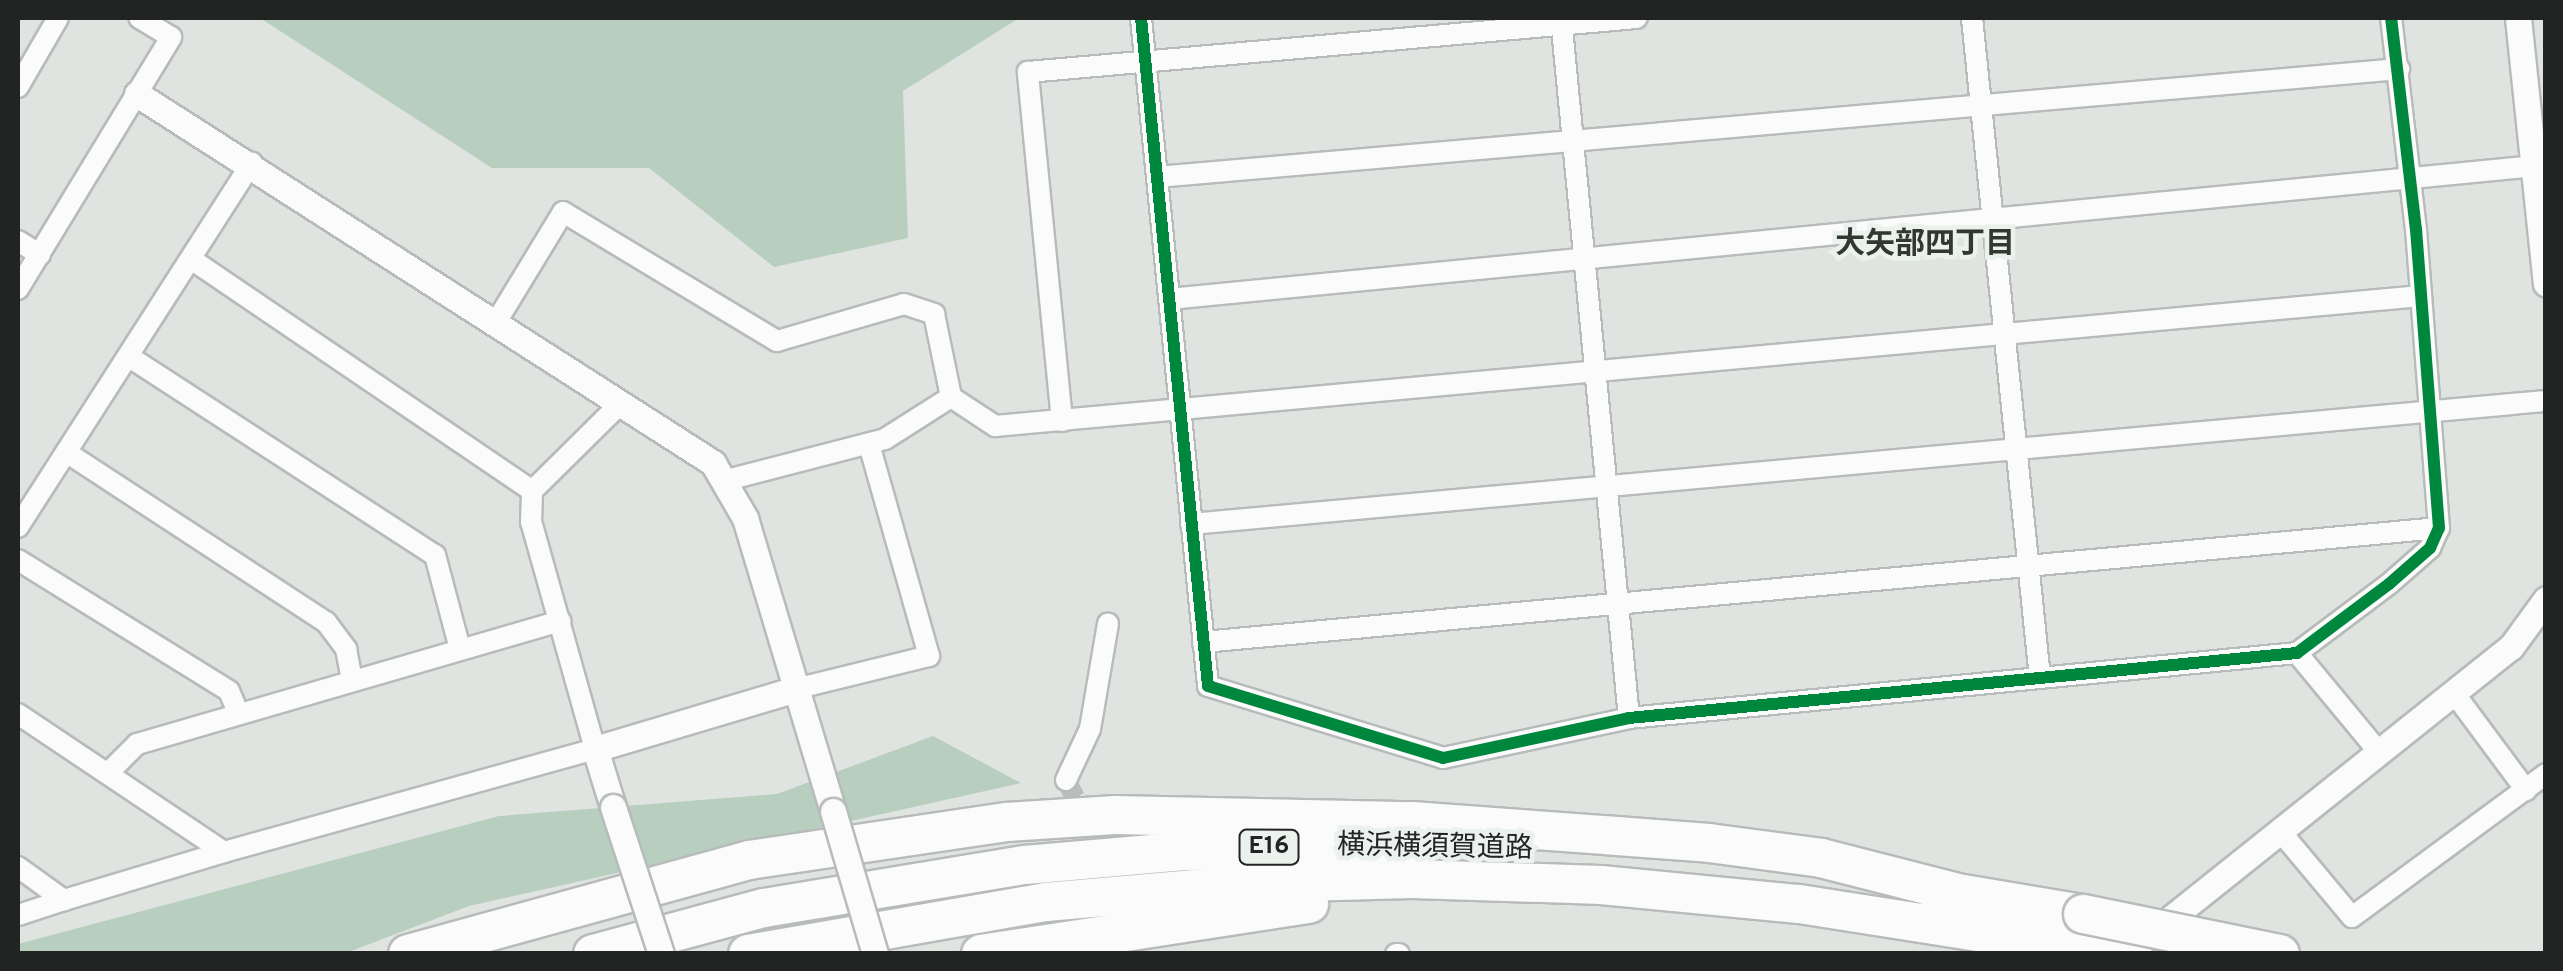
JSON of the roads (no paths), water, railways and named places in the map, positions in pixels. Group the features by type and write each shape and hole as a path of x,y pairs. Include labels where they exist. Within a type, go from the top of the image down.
{"highway":[{"path":"408,954 546,910 750,860 1007,822 1115,816 1412,821 1708,843 1821,858 1954,892"},
{"name":"横浜横須賀道路","path":"593,954 764,908 894,883 1186,850 1552,850 1760,866 1954,892 2079,930 2117,954"},
{"name":"横浜横須賀道路","path":"748,954 950,914 1142,891 1412,879 1600,885 2079,930 2280,954"},
{"path":"981,954 1327,902 1600,885"}],"street":[{"path":"18,88 58,18"},
{"path":"18,288 170,37 139,18"},
{"path":"1141,18 1208,686 1443,758 1629,718 2297,653 2416,560 2439,528 2422,296 2391,18"},
{"path":"1062,421 1028,72 1561,21 1637,18"},
{"path":"1972,18 2040,678"},
{"path":"2518,18 2540,166 2546,284"},
{"path":"1561,21 1629,718"},
{"path":"1157,178 2399,69"},
{"path":"138,94 498,319 712,463 727,480 799,688 875,954"},
{"path":"18,527 252,163"},
{"path":"1169,299 2540,166"},
{"path":"498,319 563,212 777,341 904,304 934,314 951,397 995,426 2422,296"},
{"path":"18,241 40,255"},
{"path":"191,259 532,490"},
{"path":"128,356 435,556 460,649"},
{"path":"727,480 870,444 951,397"},
{"path":"1191,524 2546,401"},
{"path":"620,404 532,490 531,522 595,749 661,954"},
{"path":"18,914 799,688 930,656 870,444"},
{"path":"66,452 326,622 346,649 352,680"},
{"path":"1203,642 2439,528"},
{"path":"18,560 229,691 240,714"},
{"path":"2126,954 2511,647 2546,599"},
{"path":"109,772 137,744 560,620"},
{"path":"1066,780 1090,730 1108,624"},
{"path":"2297,653 2379,752"},
{"path":"2454,693 2526,790"},
{"path":"18,714 224,852"},
{"path":"2280,831 2352,917 2546,774"},
{"path":"18,867 64,900"}],"tunnel":[{"path":"1066,780 1129,901"}],"district":[{"name":"大矢部四丁目","path":"1925,246"}]}
